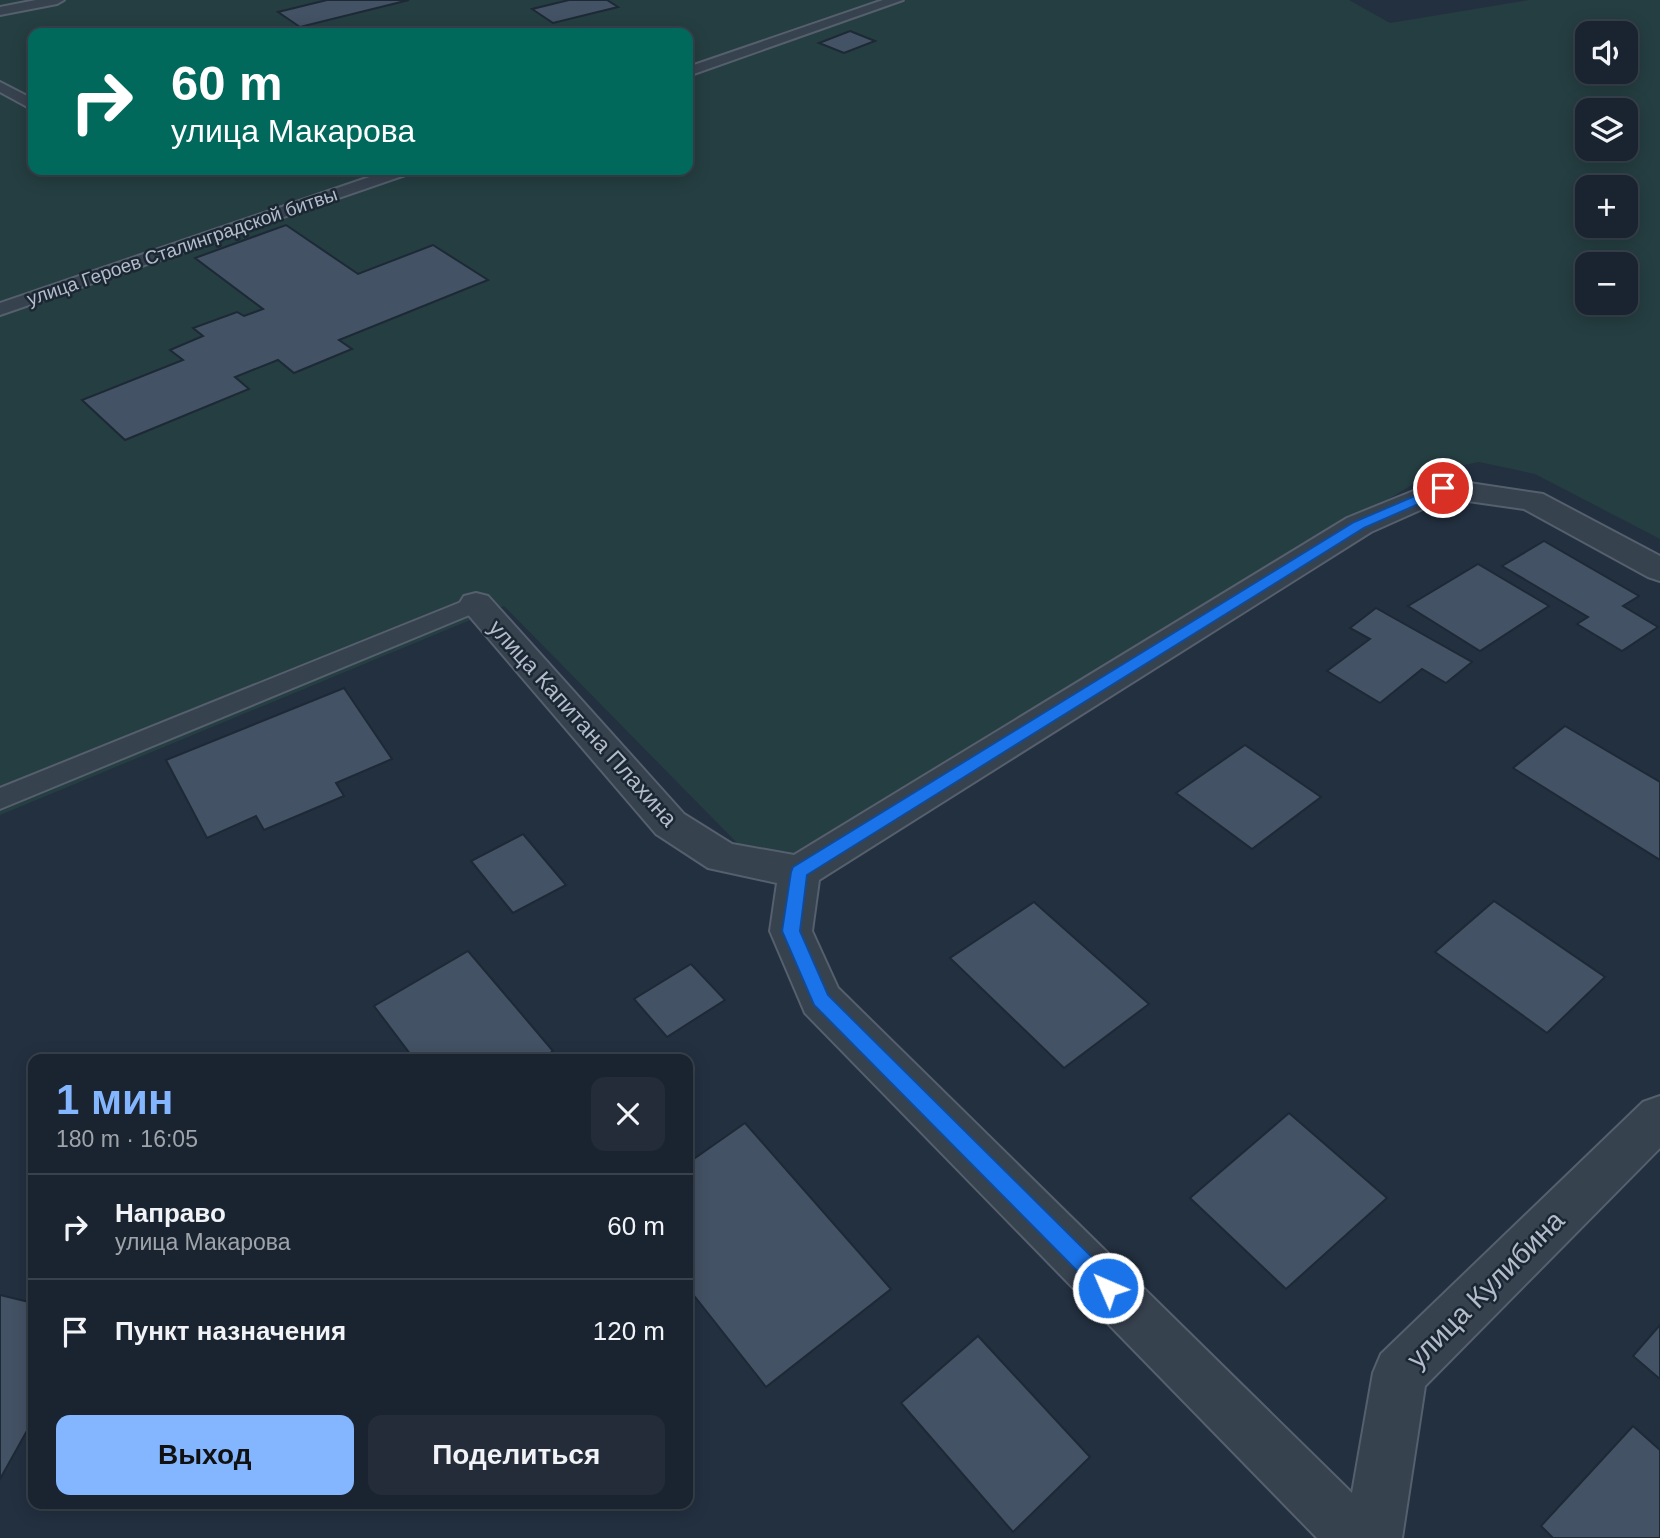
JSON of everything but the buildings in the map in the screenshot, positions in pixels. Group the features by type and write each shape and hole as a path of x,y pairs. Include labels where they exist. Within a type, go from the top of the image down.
{"street":[{"path":"1357,1538 821,1000 791,931 799,872 1359,525 1443,488 1532,501 1660,570"},
{"name":"улица Капитана Плахина","path":"476,604 670,824 722,857 799,872"},
{"name":"улица Кулибина","path":"1373,1538 1400,1373 1660,1117"}],"lane":[{"path":"0,11 57,0"},
{"path":"693,70 896,0"},
{"path":"0,86 28,102"},
{"name":"улица Героев Сталинградской битвы","path":"0,309 390,175"},
{"path":"0,799 476,604"}],"green space":[{"path":"0,0 1349,0 1390,23 1529,0 1660,0 1660,539 1535,474 1479,462 1435,471 796,857 742,848 504,606 0,815"}],"route":[{"path":"1108,1288 821,1000 791,931 799,872 1359,525 1443,488"}]}
